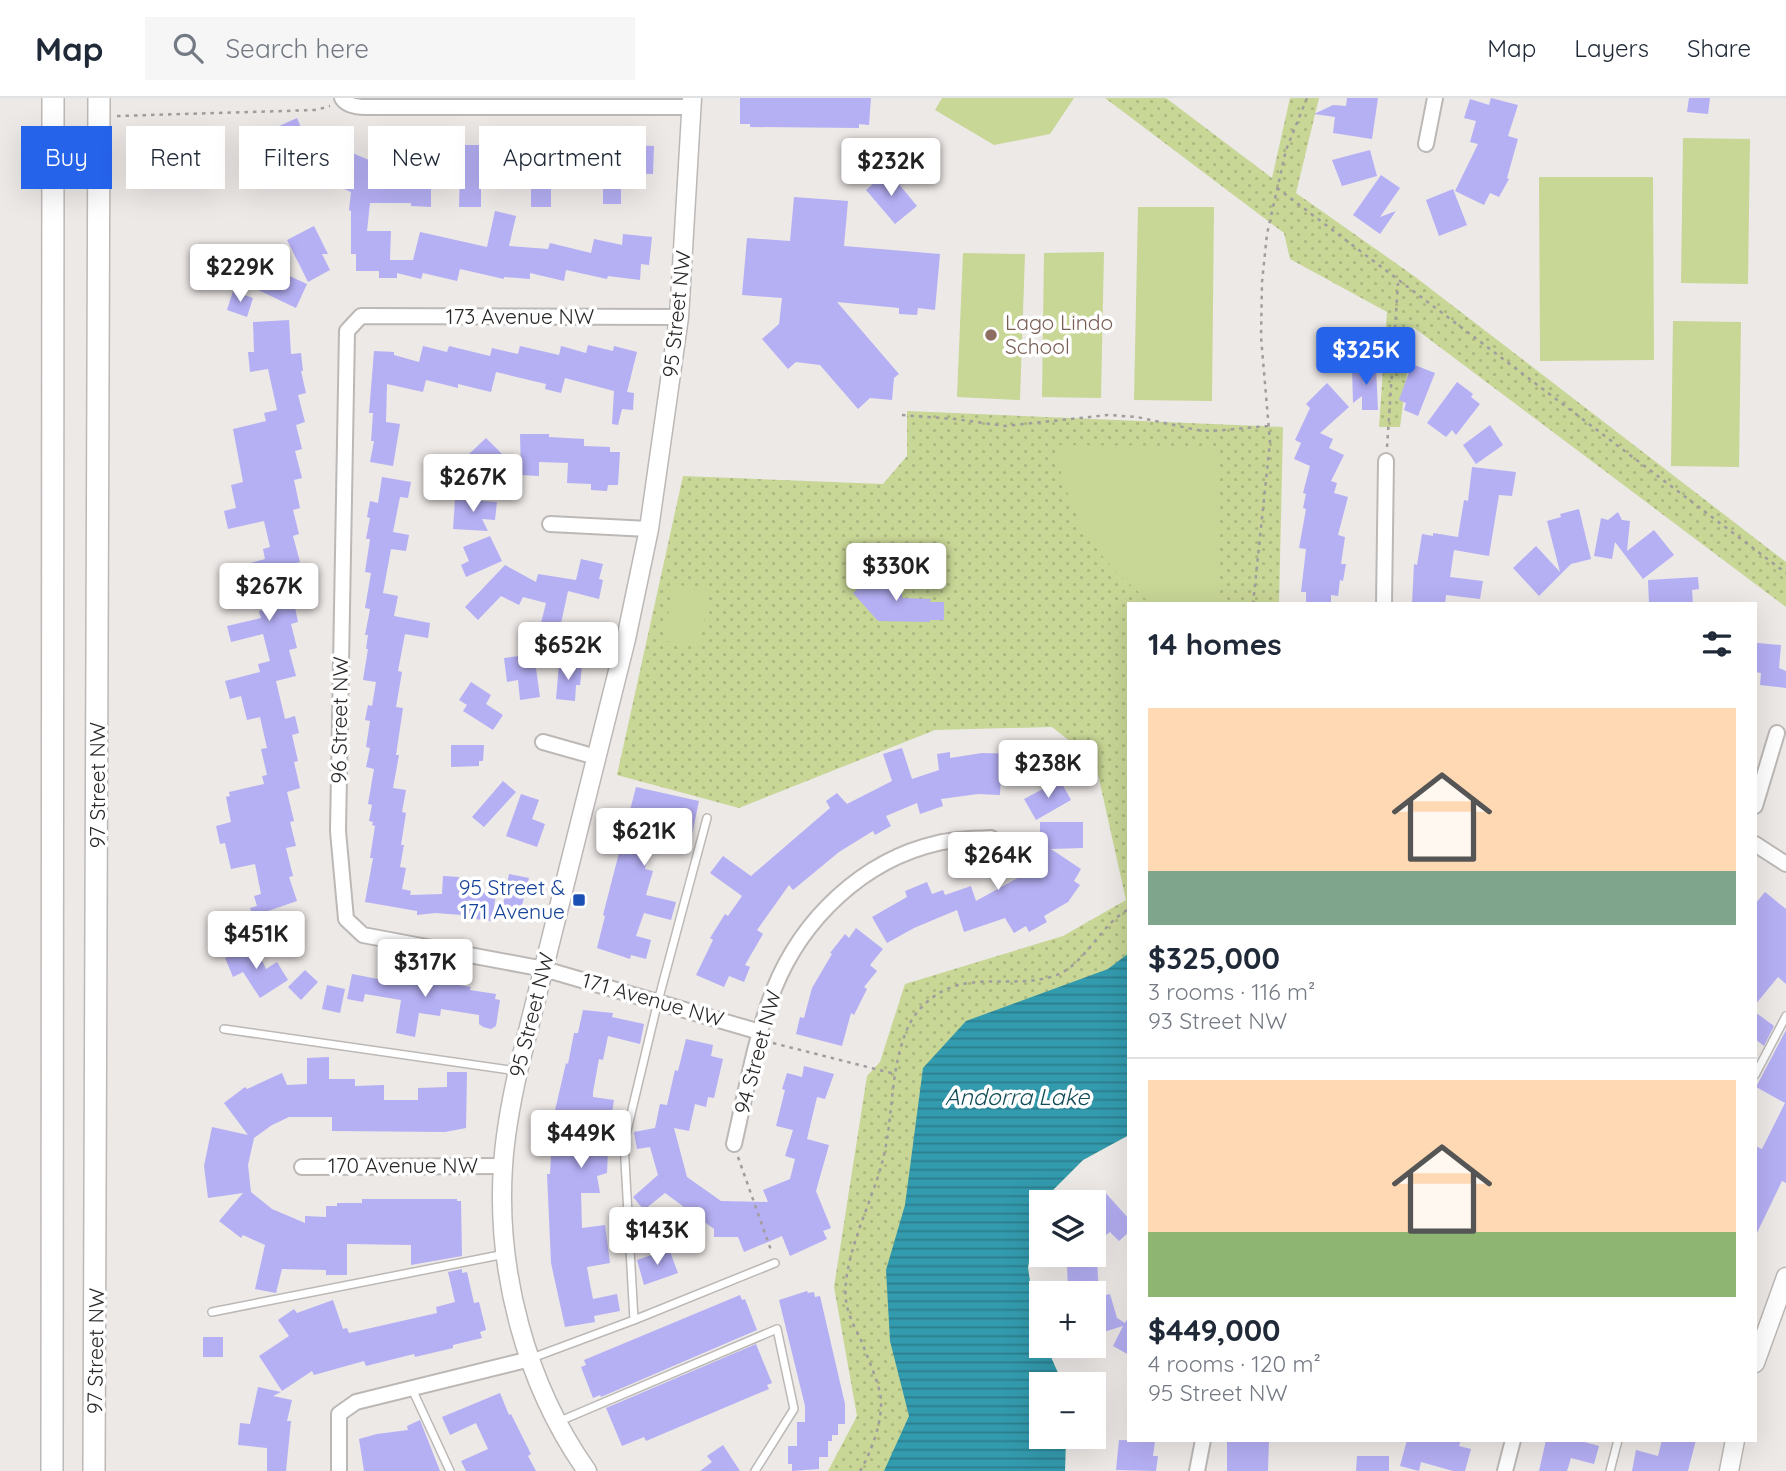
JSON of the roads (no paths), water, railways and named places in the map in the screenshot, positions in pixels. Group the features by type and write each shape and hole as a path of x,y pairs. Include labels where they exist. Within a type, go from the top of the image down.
{"main road":[{"name":"97 Street NW","path":"53,98 53,126"},
{"name":"97 Street NW","path":"99,106 99,126"},
{"name":"97 Street NW","path":"52,1471 53,189"},
{"name":"97 Street NW","path":"94,1471 100,189"}],"street":[{"path":"1426,145 1435,98"},
{"path":"343,100 355,107 483,103 692,103"},
{"name":"95 Street NW","path":"587,1471 558,1422 530,1359 515,1305 505,1254 502,1218 503,1166 509,1112 518,1071 626,639 649,529 679,317 692,103"},
{"name":"173 Avenue NW","path":"361,316 679,317"},
{"name":"96 Street NW","path":"346,919 338,831 347,331 361,316"},
{"path":"1384,602 1386,461"},
{"path":"550,524 649,529"},
{"path":"1757,799 1777,733"},
{"path":"543,742 597,757"},
{"name":"94 Street NW","path":"734,1143 760,1032 774,989 807,929 831,902 873,870 940,842 991,838"},
{"path":"1757,845 1786,864"},
{"name":"171 Avenue NW","path":"346,919 363,935 544,969 760,1032"},
{"name":"170 Avenue NW","path":"302,1167 503,1166"},
{"path":"1757,1357 1786,1276"},
{"path":"339,1471 340,1414 356,1402 530,1359"},
{"path":"1197,1471 1203,1442"},
{"path":"1505,1471 1512,1442"},
{"path":"1729,1471 1735,1442"}],"lane":[{"path":"634,1320 624,1143 658,1001 707,818"},
{"path":"1757,1071 1786,1016"},
{"path":"224,1029 518,1071"},
{"path":"212,1312 505,1254"},
{"path":"530,1359 775,1263"},
{"path":"558,1422 777,1329 794,1409 755,1471"},
{"path":"412,1388 450,1471"},
{"path":"1610,1471 1617,1442"}],"water":[{"name":"Andorra Lake","path":"1127,955 1127,1136 1083,1160 1053,1190 1029,1190 1029,1358 1051,1358 1058,1372 1029,1372 1029,1449 1066,1449 1065,1471 884,1471 909,1416 890,1341 886,1270 905,1205 923,1068 966,1021 1108,969"}],"place":[{"name":"Lago Lindo School","path":"991,335"},
{"name":"95 Street & 171 Avenue","path":"579,900"}]}
